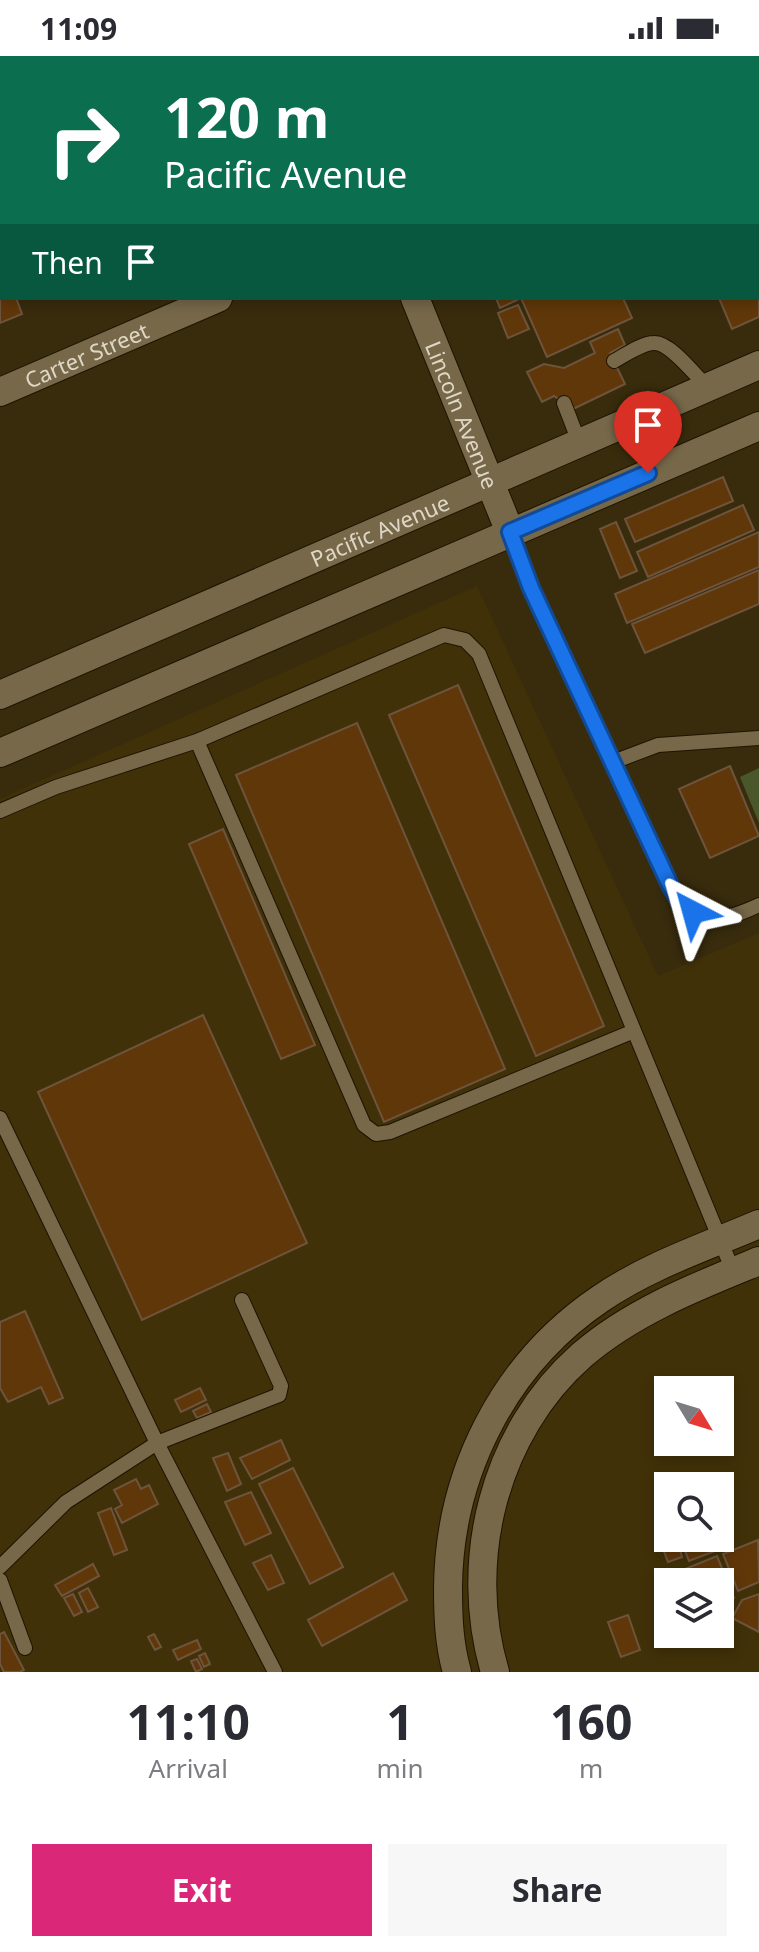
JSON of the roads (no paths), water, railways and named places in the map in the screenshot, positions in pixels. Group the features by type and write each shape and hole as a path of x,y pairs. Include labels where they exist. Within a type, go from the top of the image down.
{"street":[{"name":"Carter Street","path":"0,392 213,300"},
{"name":"Lincoln Avenue","path":"416,300 510,532"},
{"name":"Pacific Avenue","path":"0,695 759,365"},
{"path":"0,753 759,426"},
{"path":"457,1672 447,1621 448,1561 467,1470 487,1423 523,1370 562,1328 600,1299 644,1273 759,1224"},
{"path":"495,1672 482,1608 481,1572 485,1537 493,1498 512,1449 541,1400 582,1355 643,1313 746,1266"}],"lane":[{"path":"614,361 653,342 662,344 672,350 707,387"},
{"path":"564,403 579,442"},
{"path":"510,532 531,588 680,902 707,918 721,919 759,905"},
{"path":"0,811 56,787 197,741 444,635 465,640 479,654 720,1240 746,1266"},
{"path":"613,762 658,745 759,738"},
{"path":"197,741 364,1125 376,1134 390,1132 634,1031"},
{"path":"0,1118 157,1443 275,1672"},
{"path":"0,1567 66,1502 157,1443 279,1395 281,1386 242,1300"},
{"path":"0,1580 25,1648"}]}
